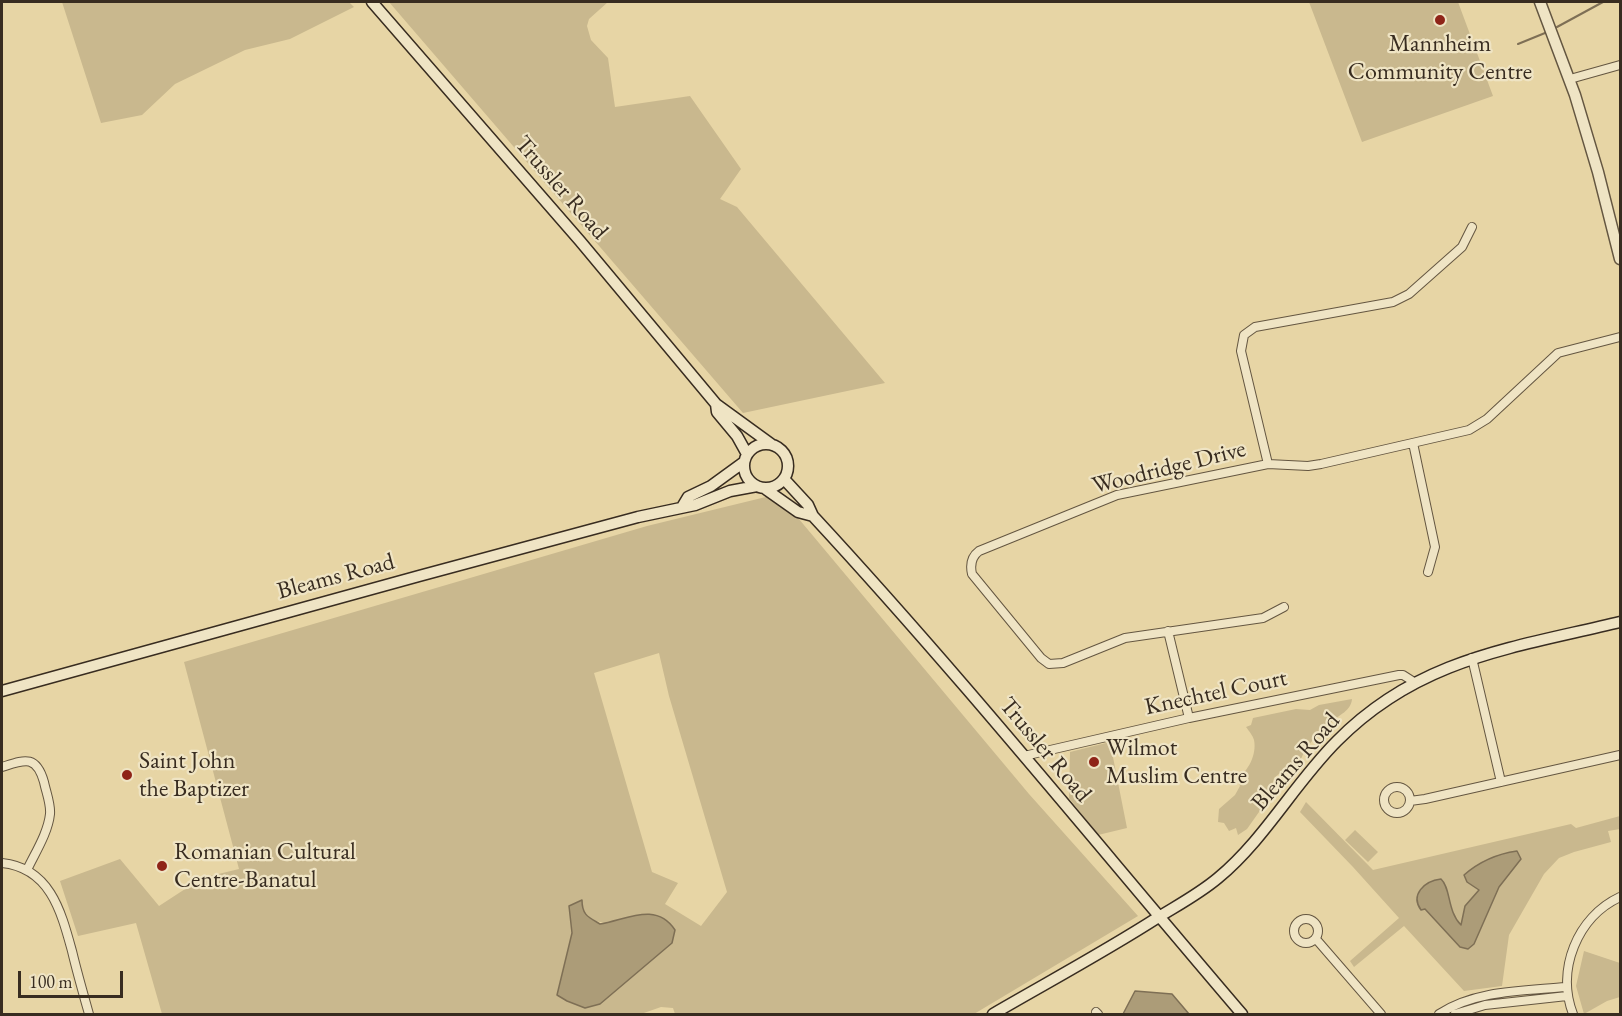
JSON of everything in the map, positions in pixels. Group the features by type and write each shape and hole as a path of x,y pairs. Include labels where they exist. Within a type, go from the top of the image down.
{"main road":[{"name":"Trussler Road","path":"372,2 572,232 716,404 771,444"},
{"path":"1540,2 1570,79 1598,171 1620,259"},
{"name":"Trussler Road","path":"716,404 717,412 737,436 745,458"},
{"path":"771,444 783,452 787,458 787,473 784,479 772,487 761,487 746,476 745,458 757,445 771,444"},
{"name":"Bleams Road","path":"682,507 688,498 711,486 745,458"},
{"name":"Trussler Road","path":"784,479 808,505 813,516 888,598 1024,756 1158,918 1242,1014"},
{"name":"Trussler Road","path":"761,487 798,512 813,516"},
{"name":"Bleams Road","path":"2,691 430,573 695,505 730,491 761,487"},
{"name":"Bleams Road","path":"993,1014 1158,918 1227,871 1263,832 1336,741 1376,707 1414,682 1472,658 1620,622"}],"street":[{"path":"1570,79 1620,65"},
{"path":"1268,464 1241,351 1244,335 1255,327 1393,302 1409,294 1462,247 1472,227"},
{"name":"Woodridge Drive","path":"1284,608 1263,618 1125,638 1060,664 1049,663 1041,658 972,574 972,558 979,551 1117,495 1268,464 1308,466 1462,432 1479,425 1558,353 1620,337"},
{"path":"1413,443 1435,547 1428,572"},
{"path":"1168,631 1189,718"},
{"path":"1472,658 1501,782"},
{"name":"Knechtel Court","path":"1024,756 1189,718 1399,675 1414,682"},
{"path":"1410,801 1425,800 1620,754"},
{"path":"2,767 24,760 36,764 41,772 50,805 47,825 27,870"},
{"path":"2,863 27,870 46,886 56,900 89,1014"},
{"path":"1573,1014 1566,987 1570,955 1584,926 1599,910 1620,897"},
{"path":"1316,939 1381,1014"},
{"path":"1439,1014 1457,1003 1480,997 1566,987"},
{"path":"1455,1014 1485,1005 1567,996"}],"shaded area":[{"path":"62,2 349,2 354,7 290,39 245,50 175,84 142,115 101,123"},
{"path":"389,2 608,2 589,19 587,26 591,40 608,58 615,107 690,96 741,169 720,199 737,207 885,383 743,413"},
{"path":"1309,2 1458,2 1493,96 1362,142"},
{"path":"778,494 1029,794 1138,916 974,1014 675,1014 673,1008 661,1007 641,1014 162,1014 136,923 78,936 60,881 120,859 159,906 202,878 239,869 184,662 647,526","holes":["659,653 669,696 727,892 701,926 665,904 678,883 652,872 594,673","569,906 582,909 592,920 616,921 557,994 572,933"]},
{"path":"1352,699 1347,710 1314,739 1301,759 1296,760 1274,778 1271,795 1247,829 1238,835 1236,828 1229,831 1224,823 1218,822 1219,809 1235,795 1240,786 1237,779 1245,772 1253,757 1254,740 1246,727 1251,725 1253,718 1296,709 1310,710 1319,705"},
{"path":"1110,742 1127,828 1098,835 1069,798 1070,752"},
{"path":"1306,802 1373,870 1571,824 1576,828 1620,816 1620,829 1608,831 1611,842 1559,858 1544,874 1509,935 1502,986 1464,991 1404,926 1354,967 1350,961 1399,918 1300,812"},
{"path":"1355,830 1378,852 1368,862 1345,840"},
{"path":"1517,851 1521,859 1499,887 1474,944 1468,949 1460,947 1425,909 1421,910 1417,899 1418,894 1424,886 1441,879 1453,913 1461,925 1465,906 1479,890 1467,882 1464,875 1489,859"},
{"path":"582,900 586,915 600,924 630,916 650,914 667,921 675,930 672,943 600,1004 585,1008 557,995 572,933 569,906"},
{"path":"1584,951 1620,963 1620,997 1607,1001 1584,1014 1576,986"},
{"path":"1135,991 1172,994 1189,1014 1123,1014"}],"waterway":[{"path":"1557,27 1603,2"},
{"path":"1518,44 1545,33"}],"place":[{"name":"Mannheim Community Centre","path":"1440,20"},
{"name":"Wilmot Muslim Centre","path":"1094,762"},
{"name":"Saint John the Baptizer","path":"127,775"},
{"name":"Romanian Cultural Centre-Banatul","path":"162,866"}]}
